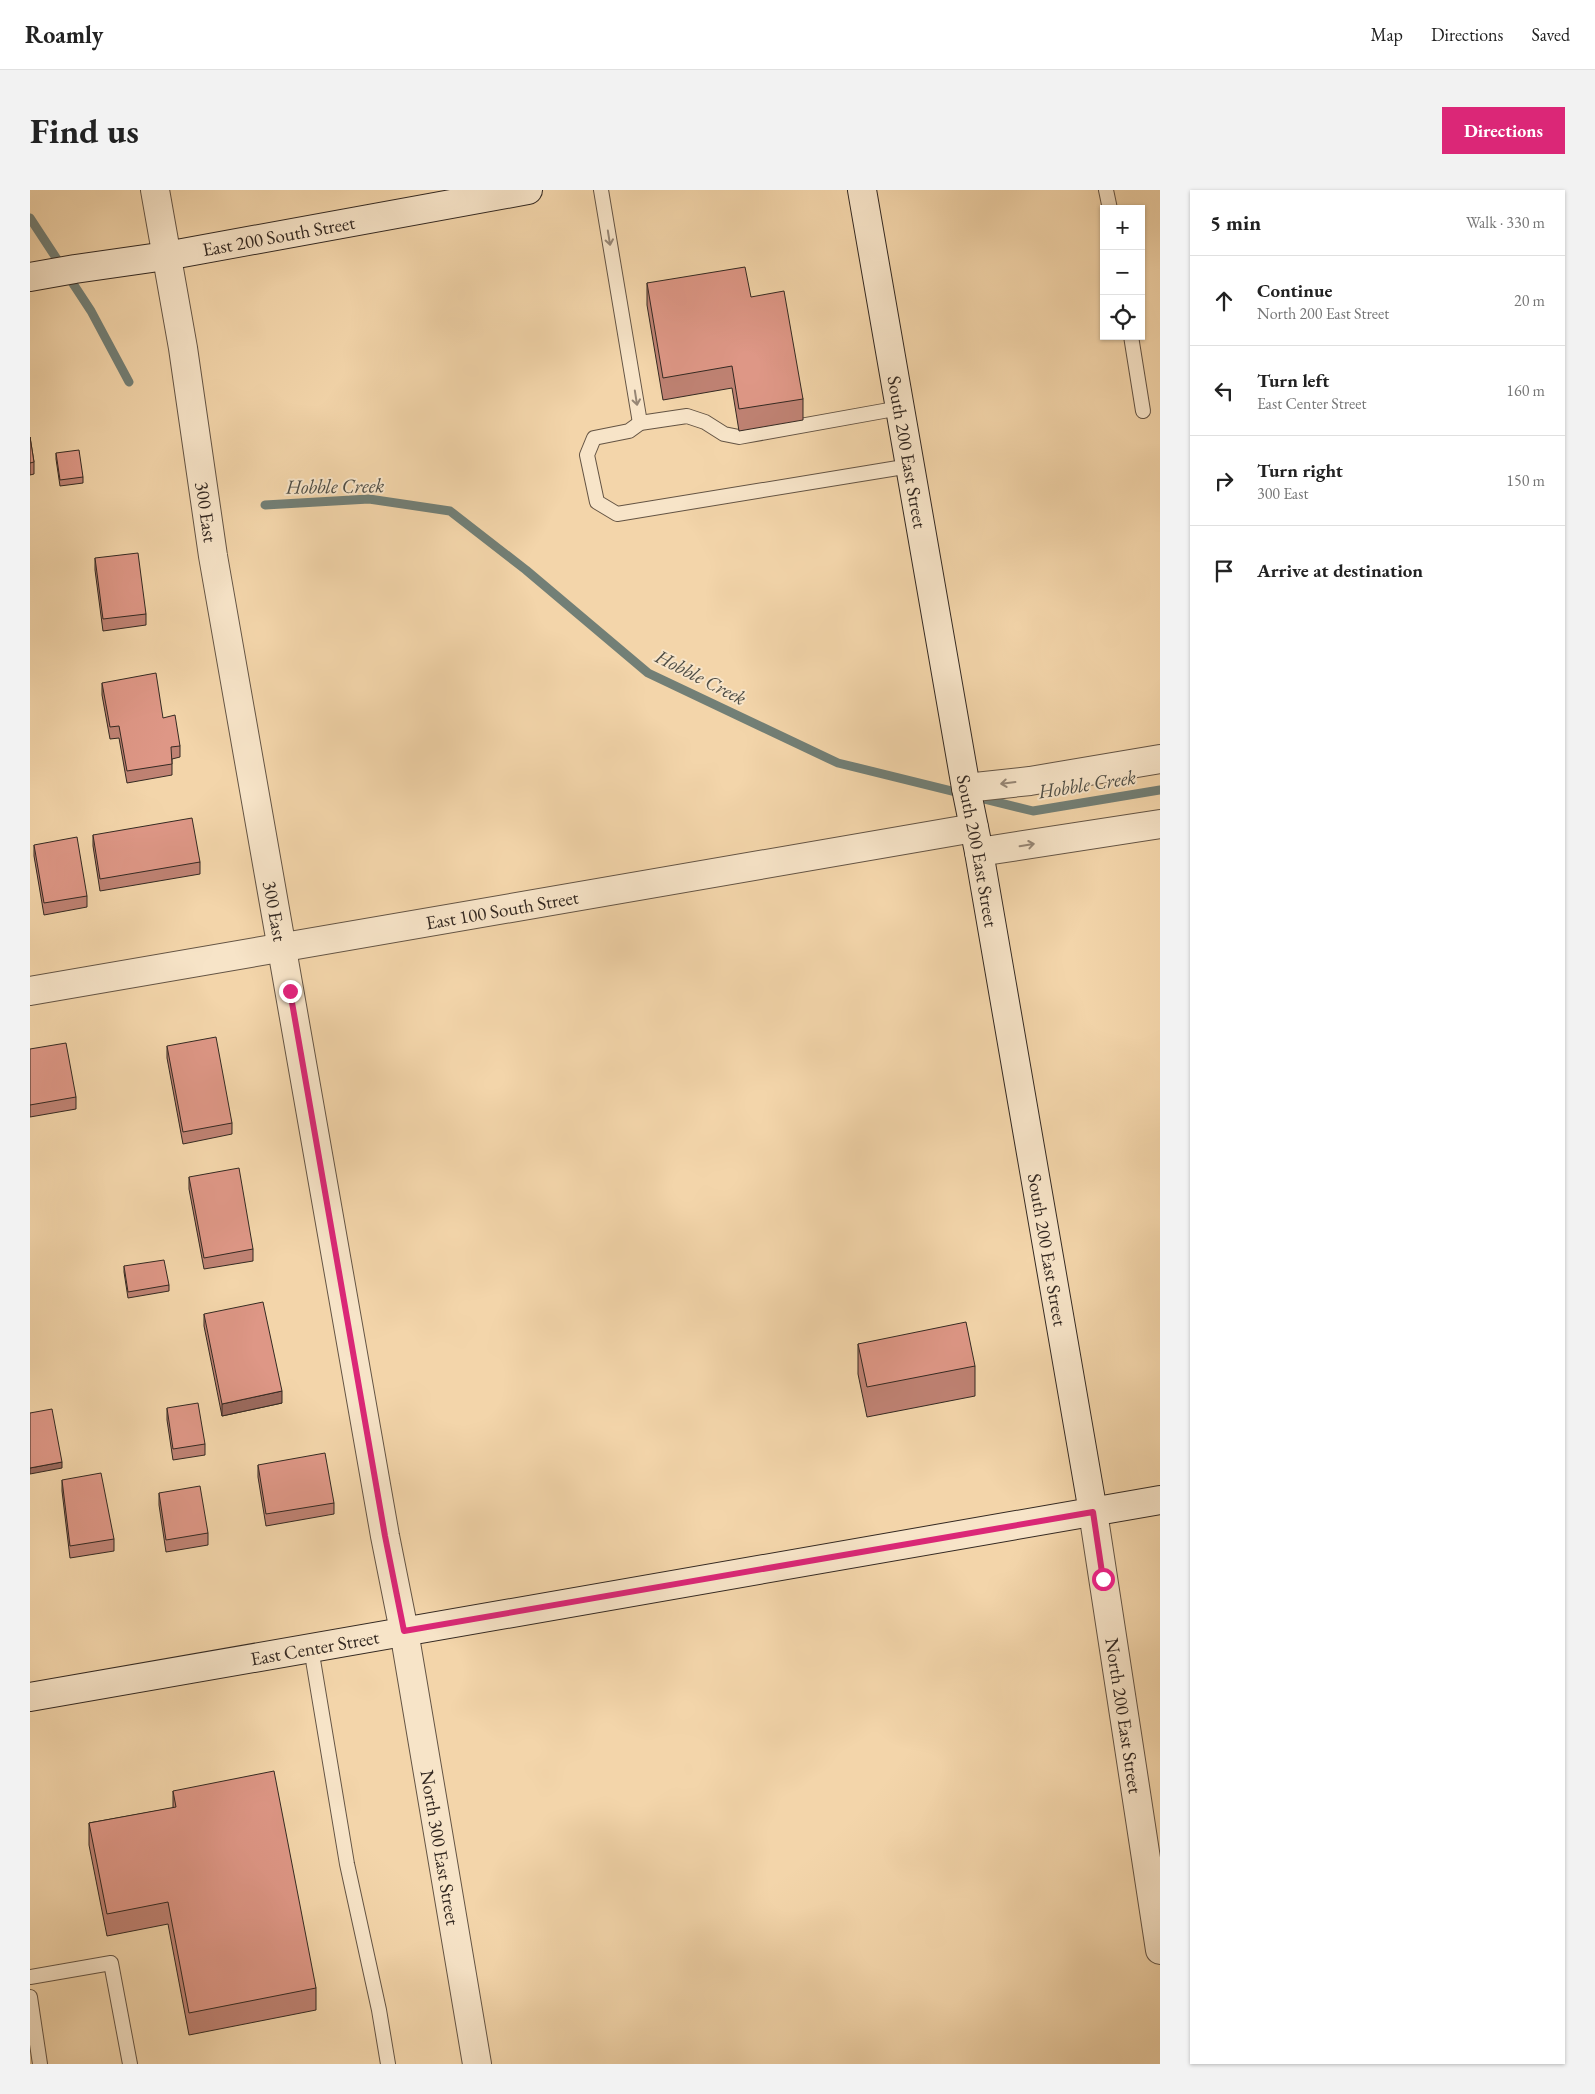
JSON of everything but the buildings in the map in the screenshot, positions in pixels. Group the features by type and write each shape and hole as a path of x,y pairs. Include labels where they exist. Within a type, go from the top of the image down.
{"street":[{"name":"300 East","path":"154,190 183,348 213,556 385,1536 404,1631"},
{"name":"East 200 South Street","path":"35,276 166,256 528,190"},
{"name":"South 200 East Street","path":"862,190 1093,1512"},
{"path":"966,788 1030,781 1160,759"},
{"name":"East 100 South Street","path":"30,991 282,946 975,834 1160,824"},
{"name":"East Center Street","path":"30,1697 1160,1500"},
{"name":"North 200 East Street","path":"1093,1512 1155,1885 1160,1950"},
{"name":"North 300 East Street","path":"404,1631 477,2064"}],"lane":[{"path":"601,190 640,423"},
{"path":"1106,190 1109,205"},
{"path":"1132,340 1144,411"},
{"path":"900,408 739,437 724,434 705,422 687,416 640,423 629,431 594,438 587,455 598,502 617,514 910,466"},
{"path":"310,1648 346,1854 379,2010 388,2064"},
{"path":"30,1977 112,1963 130,2064"},
{"path":"30,1997 40,2064"}],"waterway":[{"name":"Hobble Creek","path":"30,218 91,311 129,382"},
{"name":"Hobble Creek","path":"265,505 369,499 450,511 526,570 648,673 838,763 1033,811 1160,790"}],"route":[{"path":"290,991 385,1536 404,1631 1093,1512 1103,1579"}]}
